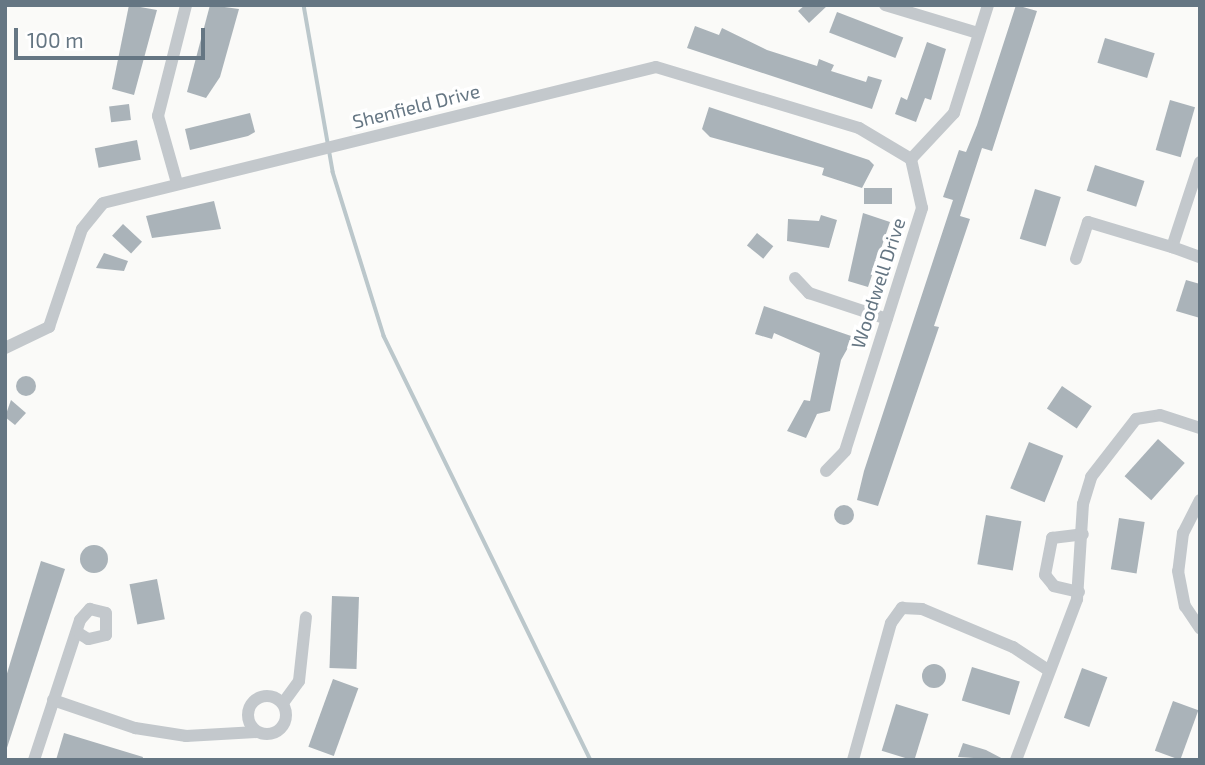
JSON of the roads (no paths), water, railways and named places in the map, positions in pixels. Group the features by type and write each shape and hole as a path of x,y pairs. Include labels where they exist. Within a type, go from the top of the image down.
{"street":[{"path":"177,183 159,116 187,5"},
{"path":"885,5 978,33"},
{"path":"911,159 954,113 988,5"},
{"name":"Shenfield Drive","path":"5,348 49,327 82,229 103,203 656,67 859,128 911,159"},
{"name":"Woodwell Drive","path":"826,471 845,452 922,208 911,159"},
{"path":"1172,247 1200,162"},
{"path":"1076,258 1088,222 1200,257"},
{"path":"795,278 809,293 887,319"},
{"path":"1016,760 1079,592 1091,477 1136,419 1160,415 1200,428"},
{"path":"1200,500 1183,533 1178,570 1185,606 1200,628"},
{"path":"1079,592 1054,586 1045,575 1052,538 1083,534"},
{"path":"853,760 891,623 902,608 922,609 1002,642 1048,670"},
{"path":"53,700 135,728 186,736 257,732 282,727 283,703 299,681 306,617"},
{"path":"34,760 53,700 80,634"},
{"path":"257,732 249,721 251,704 267,695 283,703"}],"waterway":[{"path":"304,5 333,172 384,336 591,760"}]}
